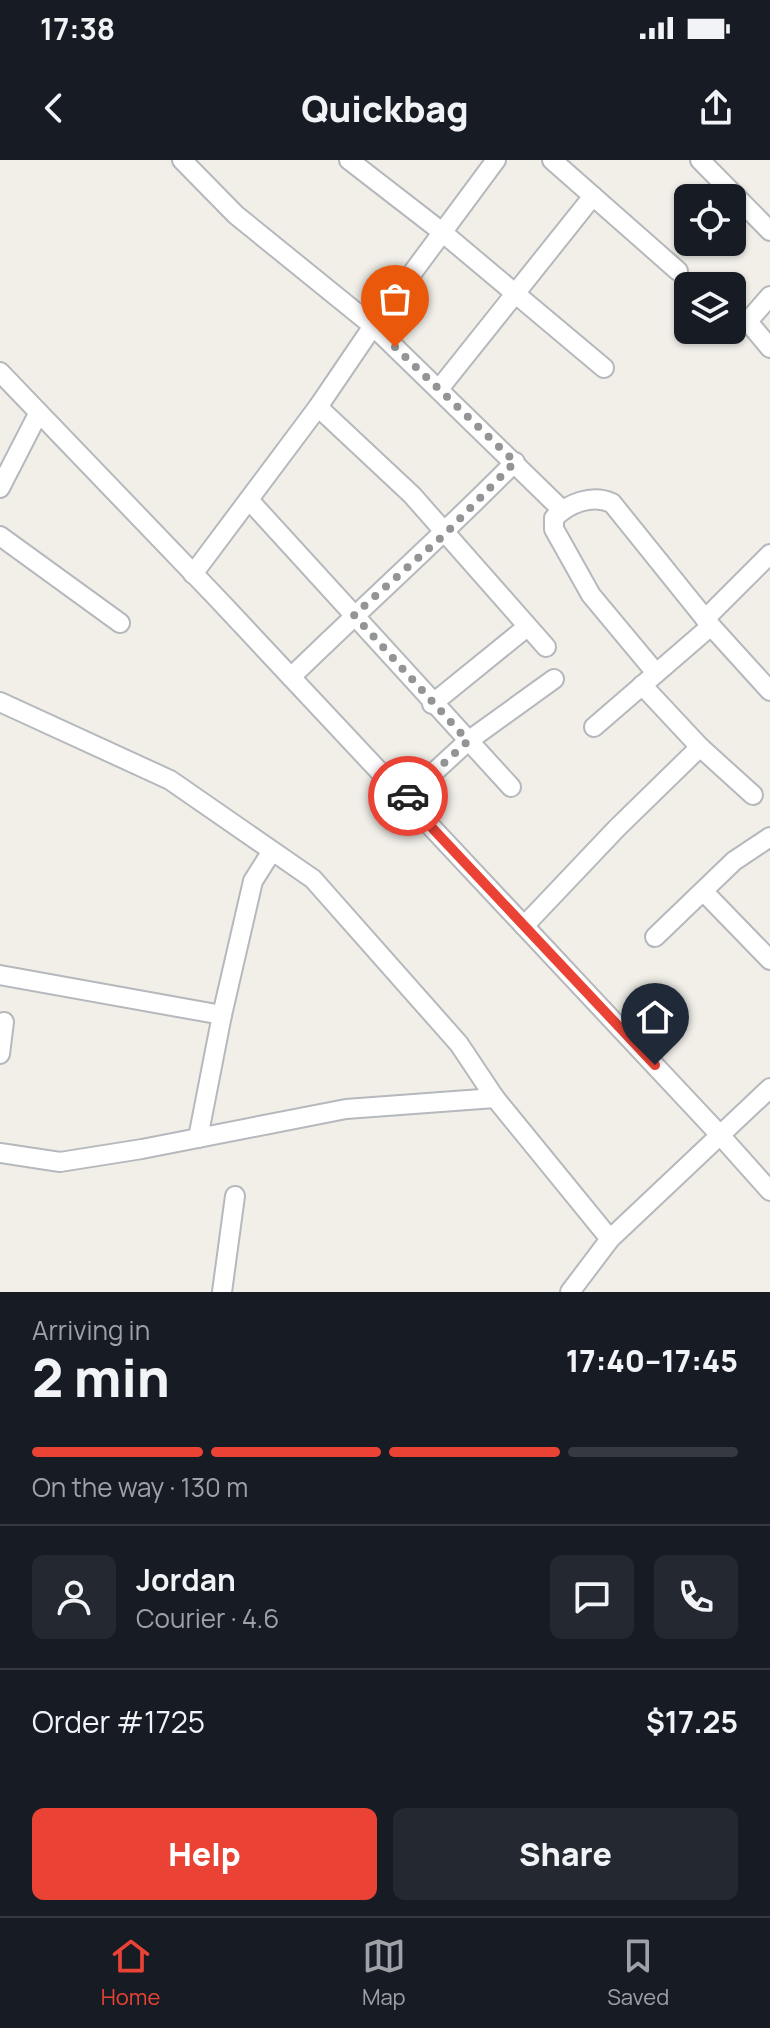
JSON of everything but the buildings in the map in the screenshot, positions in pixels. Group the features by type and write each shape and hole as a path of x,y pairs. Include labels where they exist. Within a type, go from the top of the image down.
{"street":[{"path":"349,160 442,232 604,368"},
{"path":"193,574 496,160"},
{"path":"552,160 678,271"},
{"path":"700,160 770,231"},
{"path":"185,161 236,215 373,326 562,510"},
{"path":"439,389 593,196"},
{"path":"770,296 750,319 750,324 770,348"},
{"path":"0,372 291,677 770,1191"},
{"path":"318,407 402,484 546,647"},
{"path":"0,488 38,414"},
{"path":"291,677 354,615 445,534 515,462"},
{"path":"753,795 700,747 649,679 591,595 554,529 554,518 562,510 594,497 612,503 708,623 767,680"},
{"path":"249,500 511,787"},
{"path":"0,536 120,623"},
{"path":"594,727 708,623 770,554"},
{"path":"432,704 527,627"},
{"path":"405,799 468,741 554,679"},
{"path":"0,702 170,780 313,879 459,1044 495,1098 610,1239"},
{"path":"524,926 700,747"},
{"path":"655,937 734,861 770,837"},
{"path":"198,1138 253,881 272,851"},
{"path":"704,892 770,960"},
{"path":"0,975 222,1015"},
{"path":"0,1054 4,1022"},
{"path":"578,1289 610,1239 770,1088"},
{"path":"0,1153 60,1162 346,1109 495,1098"},
{"path":"222,1292 235,1196"}],"way so far":[{"path":"395,347 515,462 445,534 354,615 468,741 408,796"}],"route":[{"path":"408,796 405,799 655,1065"}]}
